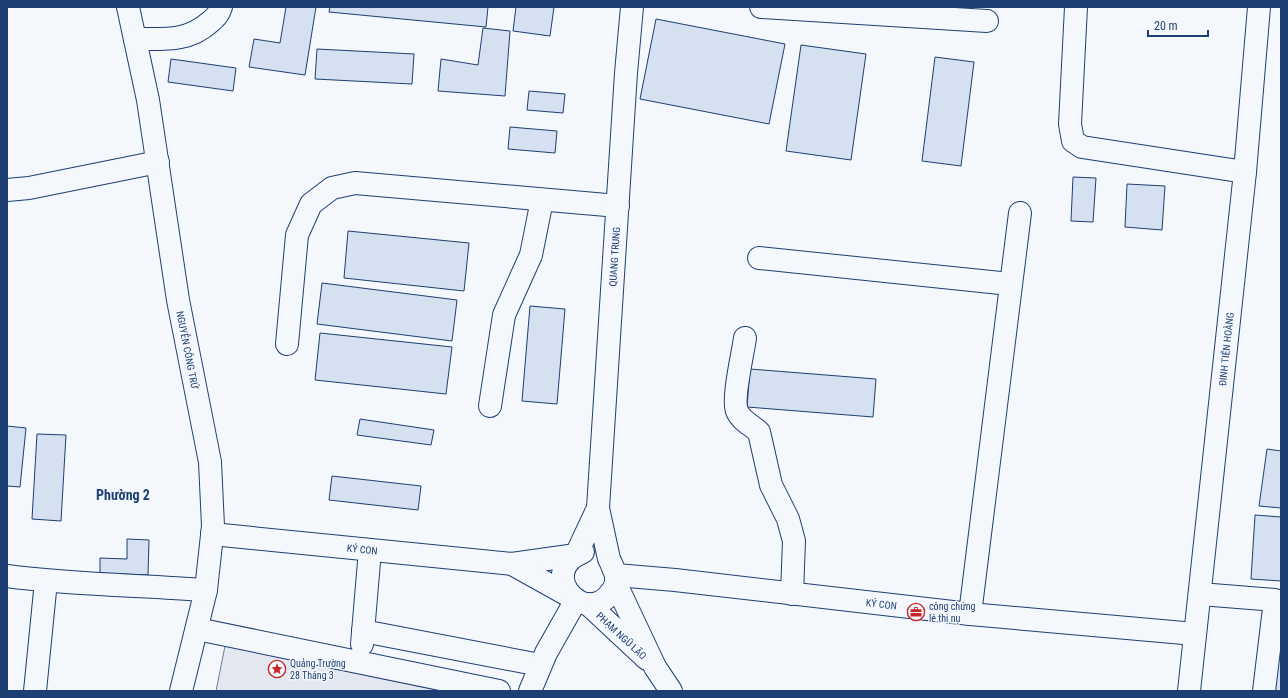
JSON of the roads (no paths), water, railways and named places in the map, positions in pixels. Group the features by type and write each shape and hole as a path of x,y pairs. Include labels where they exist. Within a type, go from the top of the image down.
{"street":[{"name":"NGUYỄN CÔNG TRỨ","path":"128,7 148,100 178,300 210,462 212,534 206,590 181,691"},
{"path":"135,39 179,38 200,31 219,14 220,7"},
{"name":"QUANG TRUNG","path":"614,573 598,508 632,7"},
{"path":"761,7 987,21"},
{"path":"1076,7 1070,124 1073,141 1082,147 1245,172"},
{"name":"ĐINH TIÊN HOÀNG","path":"1189,691 1245,172 1259,7"},
{"path":"7,190 29,188 158,162"},
{"path":"287,344 297,235 311,204 332,188 355,183 618,206"},
{"path":"490,406 504,315 531,255 542,200"},
{"path":"970,614 1020,213"},
{"path":"759,258 1010,284"},
{"path":"745,338 736,395 736,411 742,420 759,432 771,485 788,519 794,541 792,594"},
{"name":"QUANG TRUNG","path":"576,555 598,508"},
{"name":"KÝ CON","path":"212,534 512,564 576,555"},
{"path":"360,662 370,550"},
{"path":"592,551 601,554 614,573 612,593 606,599 597,603 579,601 567,592 563,576 565,568 576,555 592,551"},
{"name":"KÝ CON","path":"512,564 579,601"},
{"name":"KÝ CON","path":"614,573 970,614 1196,634"},
{"name":"PHẠM NGŨ LÃO","path":"614,573 655,667 670,691"},
{"path":"7,576 46,582 156,586 206,590"},
{"path":"35,691 46,582"},
{"path":"1200,594 1278,600 1264,691"},
{"path":"530,691 540,665 560,625 579,601"},
{"name":"PHẠM NGŨ LÃO","path":"579,601 655,667"},
{"path":"197,629 499,691"},
{"path":"363,631 540,665"}],"place":[{"name":"công chứng lê thị nụ","path":"916,612"},
{"name":"Quảng Trường 28 Tháng 3","path":"277,669"}],"district":[{"name":"Phường 2","path":"123,495"}]}
